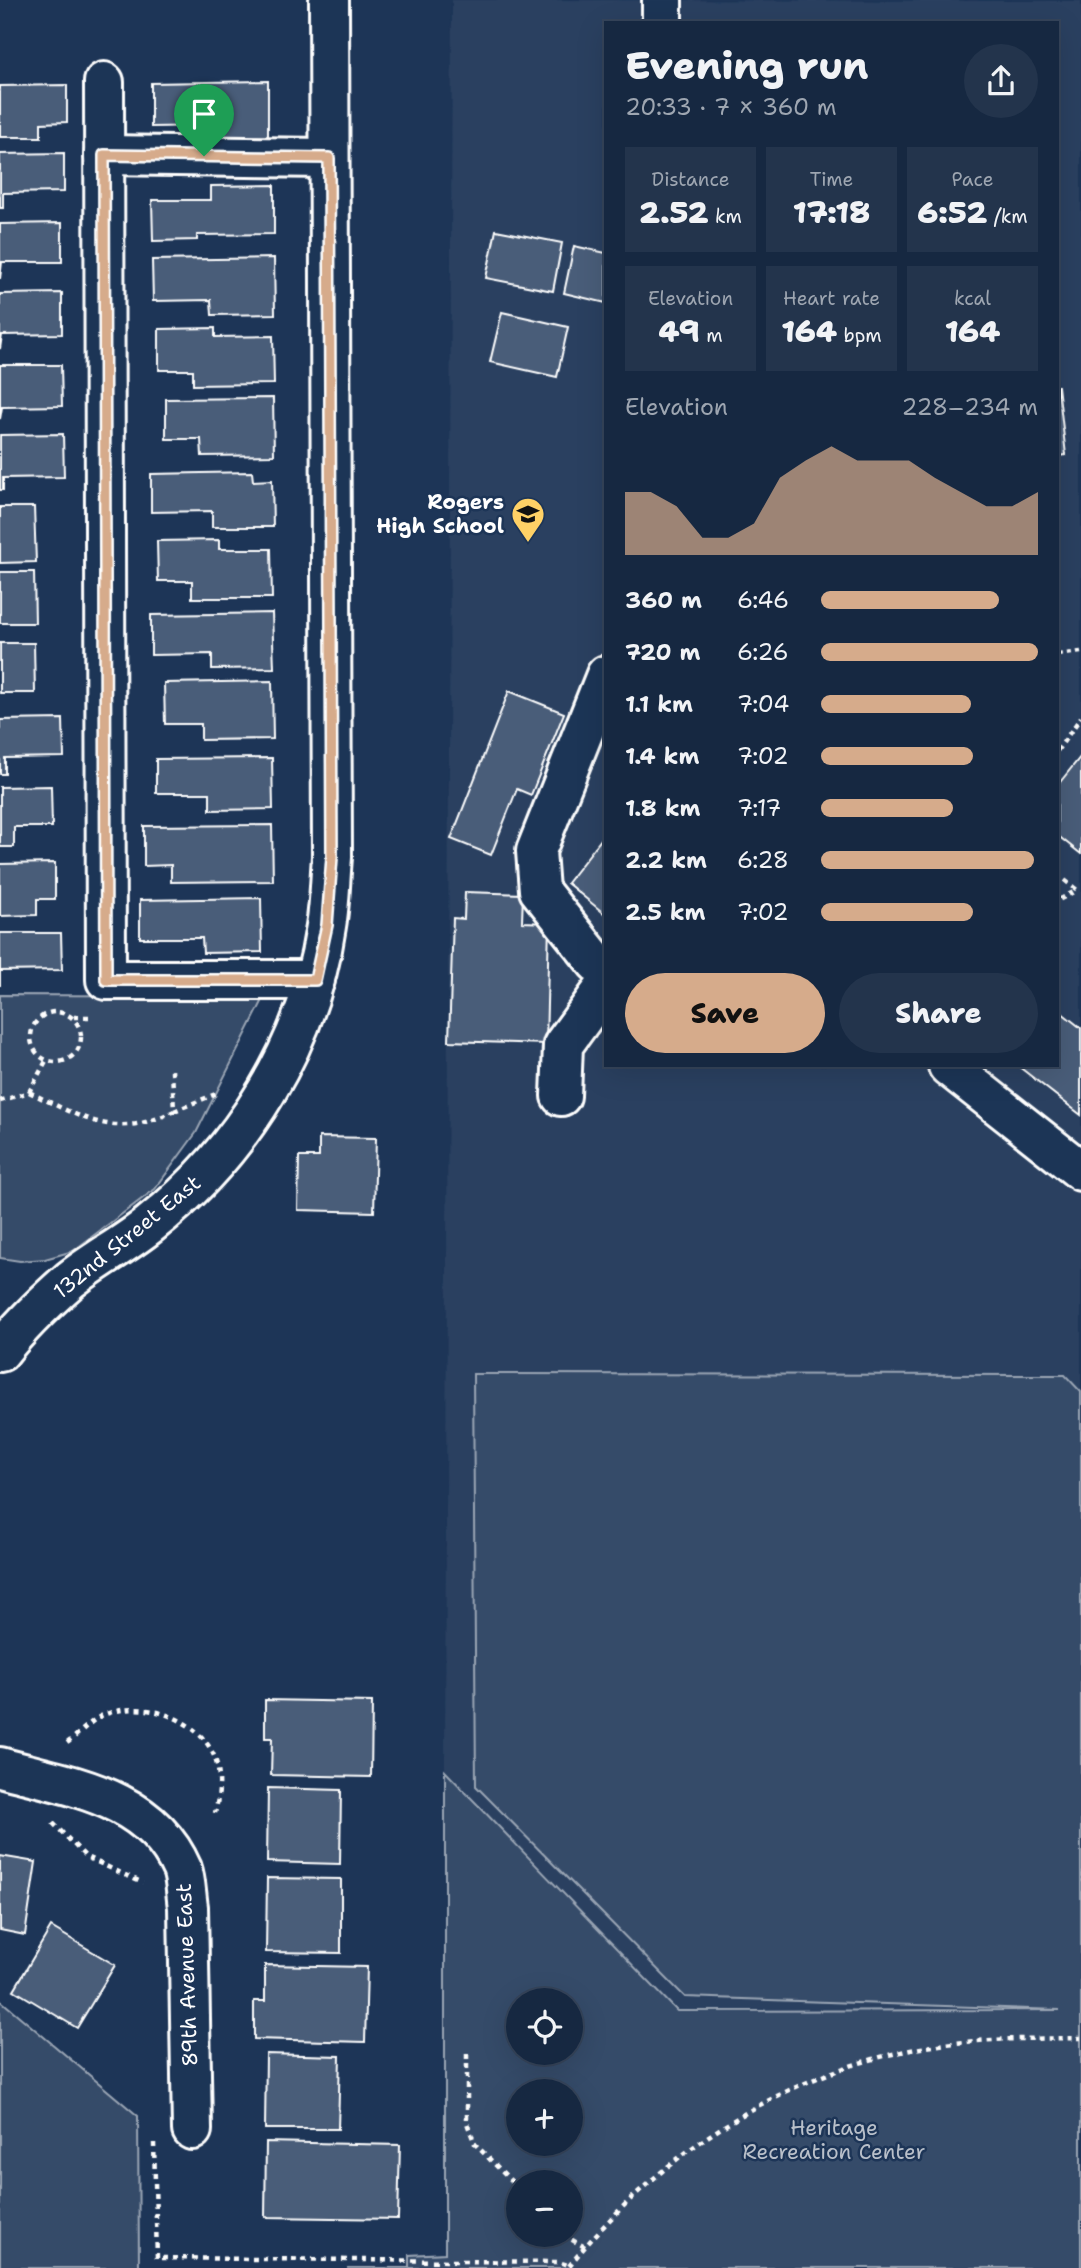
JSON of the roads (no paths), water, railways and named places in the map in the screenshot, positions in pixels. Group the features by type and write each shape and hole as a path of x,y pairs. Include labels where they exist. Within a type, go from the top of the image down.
{"street":[{"name":"132nd Street East","path":"5,1335 71,1279 149,1225 188,1191 241,1132 282,1066 315,980 327,925 332,857 329,0"},
{"path":"662,0 663,21"},
{"path":"104,82 106,980 315,980"},
{"path":"104,155 329,158"},
{"path":"604,680 536,851 538,890 597,963 604,966"},
{"path":"561,1096 563,1045 604,989"},
{"path":"949,1067 1081,1171"},
{"name":"89th Avenue East","path":"0,1767 117,1800 162,1837 183,1871 188,1907 191,2130"}],"place":[{"name":"Rogers High School","path":"528,544"}],"park label":[{"name":"Heritage Recreation Center","path":"834,2140"}]}
